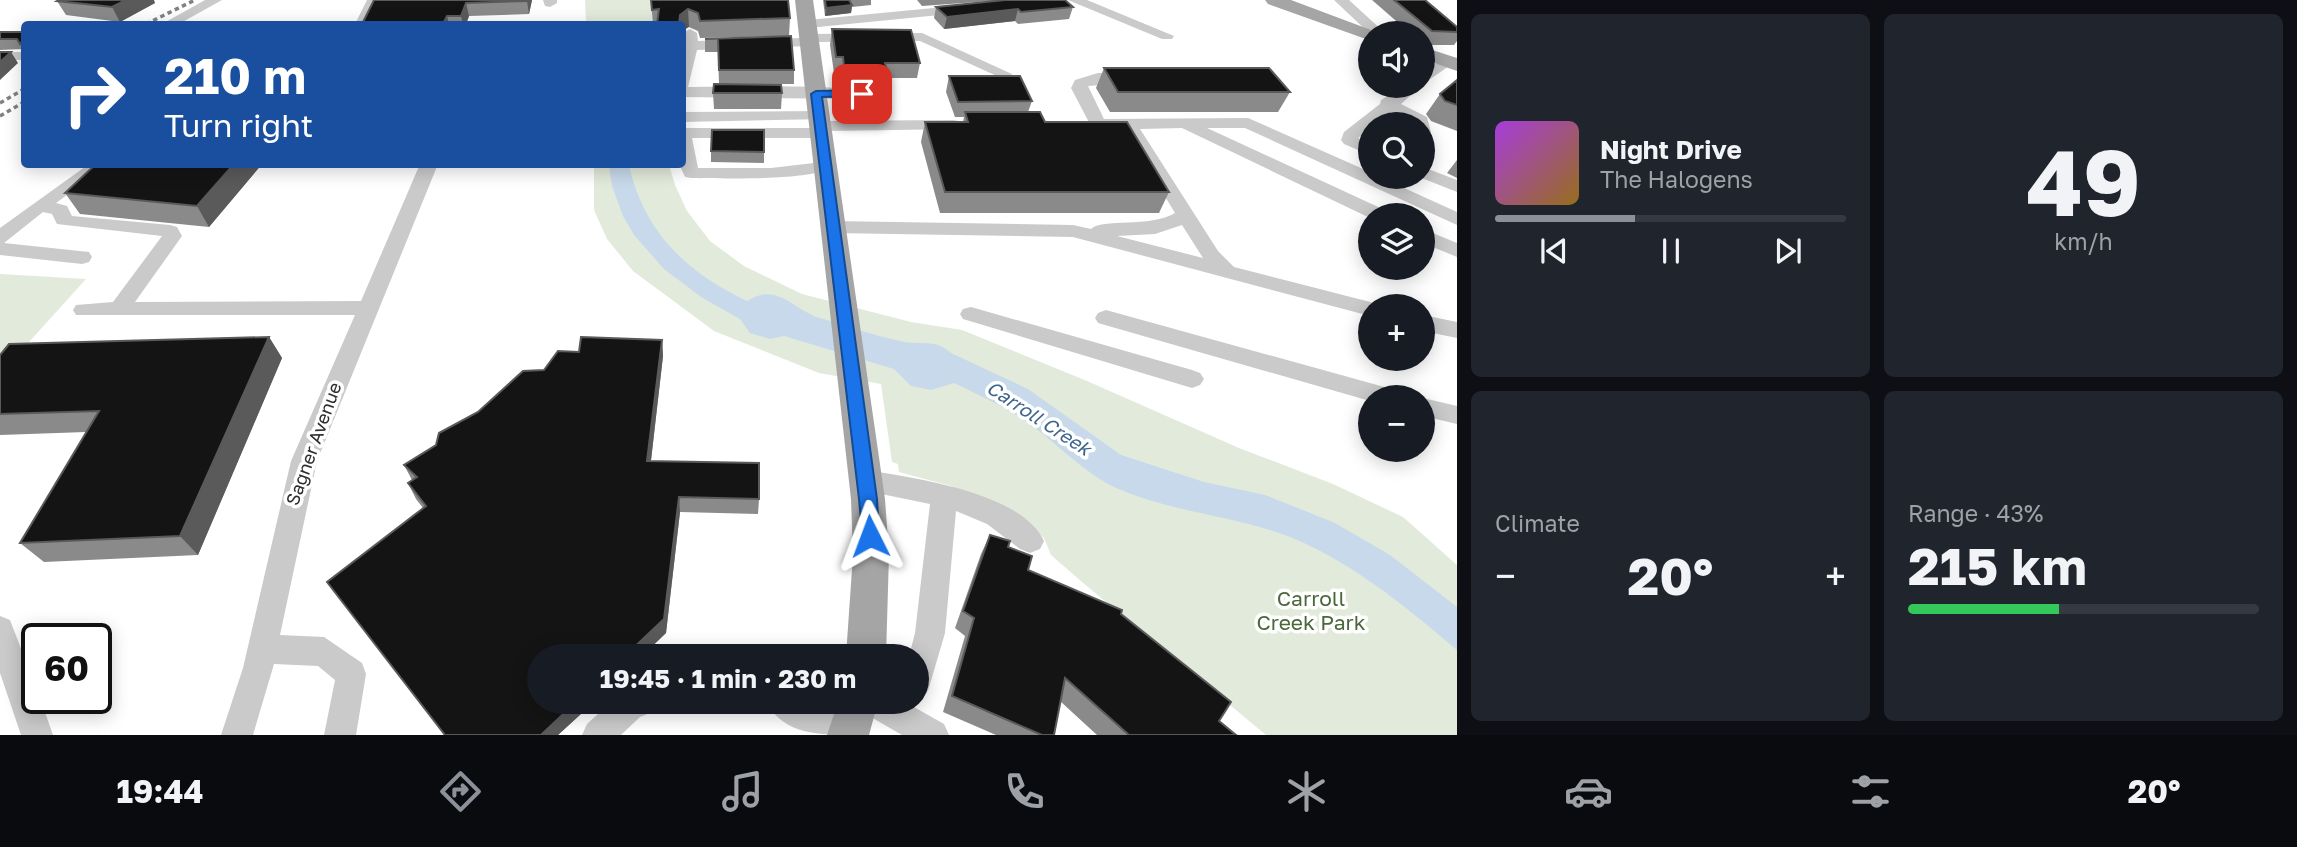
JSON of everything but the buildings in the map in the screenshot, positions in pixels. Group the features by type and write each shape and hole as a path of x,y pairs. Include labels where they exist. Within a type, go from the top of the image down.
{"main road":[{"path":"804,0 866,481 871,555 867,644"},
{"path":"1274,0 1358,30"},
{"path":"1435,57 1452,63"},
{"path":"848,735 854,714"}],"street":[{"path":"175,21 215,0"},
{"path":"364,21 374,0"},
{"path":"1075,0 1167,36"},
{"path":"1341,0 1365,21"},
{"path":"809,33 986,7"},
{"path":"688,38 809,33 922,37 1004,74"},
{"path":"0,56 21,55"},
{"path":"1435,72 1452,63"},
{"path":"1098,124 1079,88 1081,83 1098,78 1151,78"},
{"path":"686,93 819,112 966,125"},
{"path":"686,130 819,112 862,94"},
{"path":"1377,112 1395,98"},
{"path":"1387,103 1404,112"},
{"path":"686,117 819,112"},
{"path":"1072,124 1248,123 1457,219"},
{"path":"1129,124 1211,256 1229,273"},
{"path":"1184,124 1358,205"},
{"path":"1358,129 1348,138 1358,143"},
{"path":"686,157 691,173 771,173 825,165"},
{"path":"0,238 33,211 96,168"},
{"name":"Sagner Avenue","path":"237,735 250,701 264,649 291,504 321,417 427,168"},
{"path":"1435,177 1457,187"},
{"path":"33,211 60,210 64,220 74,222 170,231 172,236 119,309"},
{"path":"833,227 1073,231 1160,228 1173,225 1185,215"},
{"path":"1073,231 1358,306"},
{"path":"1435,241 1457,251"},
{"path":"0,249 82,257"},
{"path":"84,310 368,308"},
{"path":"971,314 1192,379"},
{"path":"1106,318 1358,389"},
{"path":"1435,325 1457,330"},
{"path":"1435,410 1457,415"},
{"path":"866,481 944,497 993,515 1022,531 1030,541"},
{"path":"927,644 944,497"},
{"path":"0,630 37,735"},
{"path":"264,649 324,652 351,674 340,735"},
{"path":"598,735 620,714"},
{"path":"803,714 837,735"},
{"path":"912,714 933,735"}],"green space":[{"path":"585,0 653,0 656,21 586,21"},
{"name":"Carroll Creek Park","path":"594,168 670,168 687,211 710,241 744,266 802,294 911,322 962,330 1239,448 1333,484 1403,517 1457,565 1457,735 1266,735 1051,555 1044,538 1030,525 1007,510 951,486 899,472 898,464 892,462 881,384 819,373 714,331 633,271 607,239 594,210"},
{"path":"0,274 86,279 0,374"}],"water":[{"name":"Carroll Creek","path":"609,168 630,168 645,210 671,247 705,277 747,301 768,294 777,296 820,318 862,331 905,342 940,346 1028,389 1121,455 1204,482 1265,495 1335,523 1390,555 1457,607 1457,650 1395,600 1327,555 1279,533 1151,501 1110,485 1080,465 1025,420 954,383 931,390 911,386 894,369 784,336 770,339 750,333 740,319 701,297 664,269 634,235 623,216 612,186"}],"railway":[{"path":"152,21 195,0"},
{"path":"0,103 21,91"},
{"path":"0,116 21,104"}],"route":[{"path":"862,94 816,94 868,499 870,536"}]}
